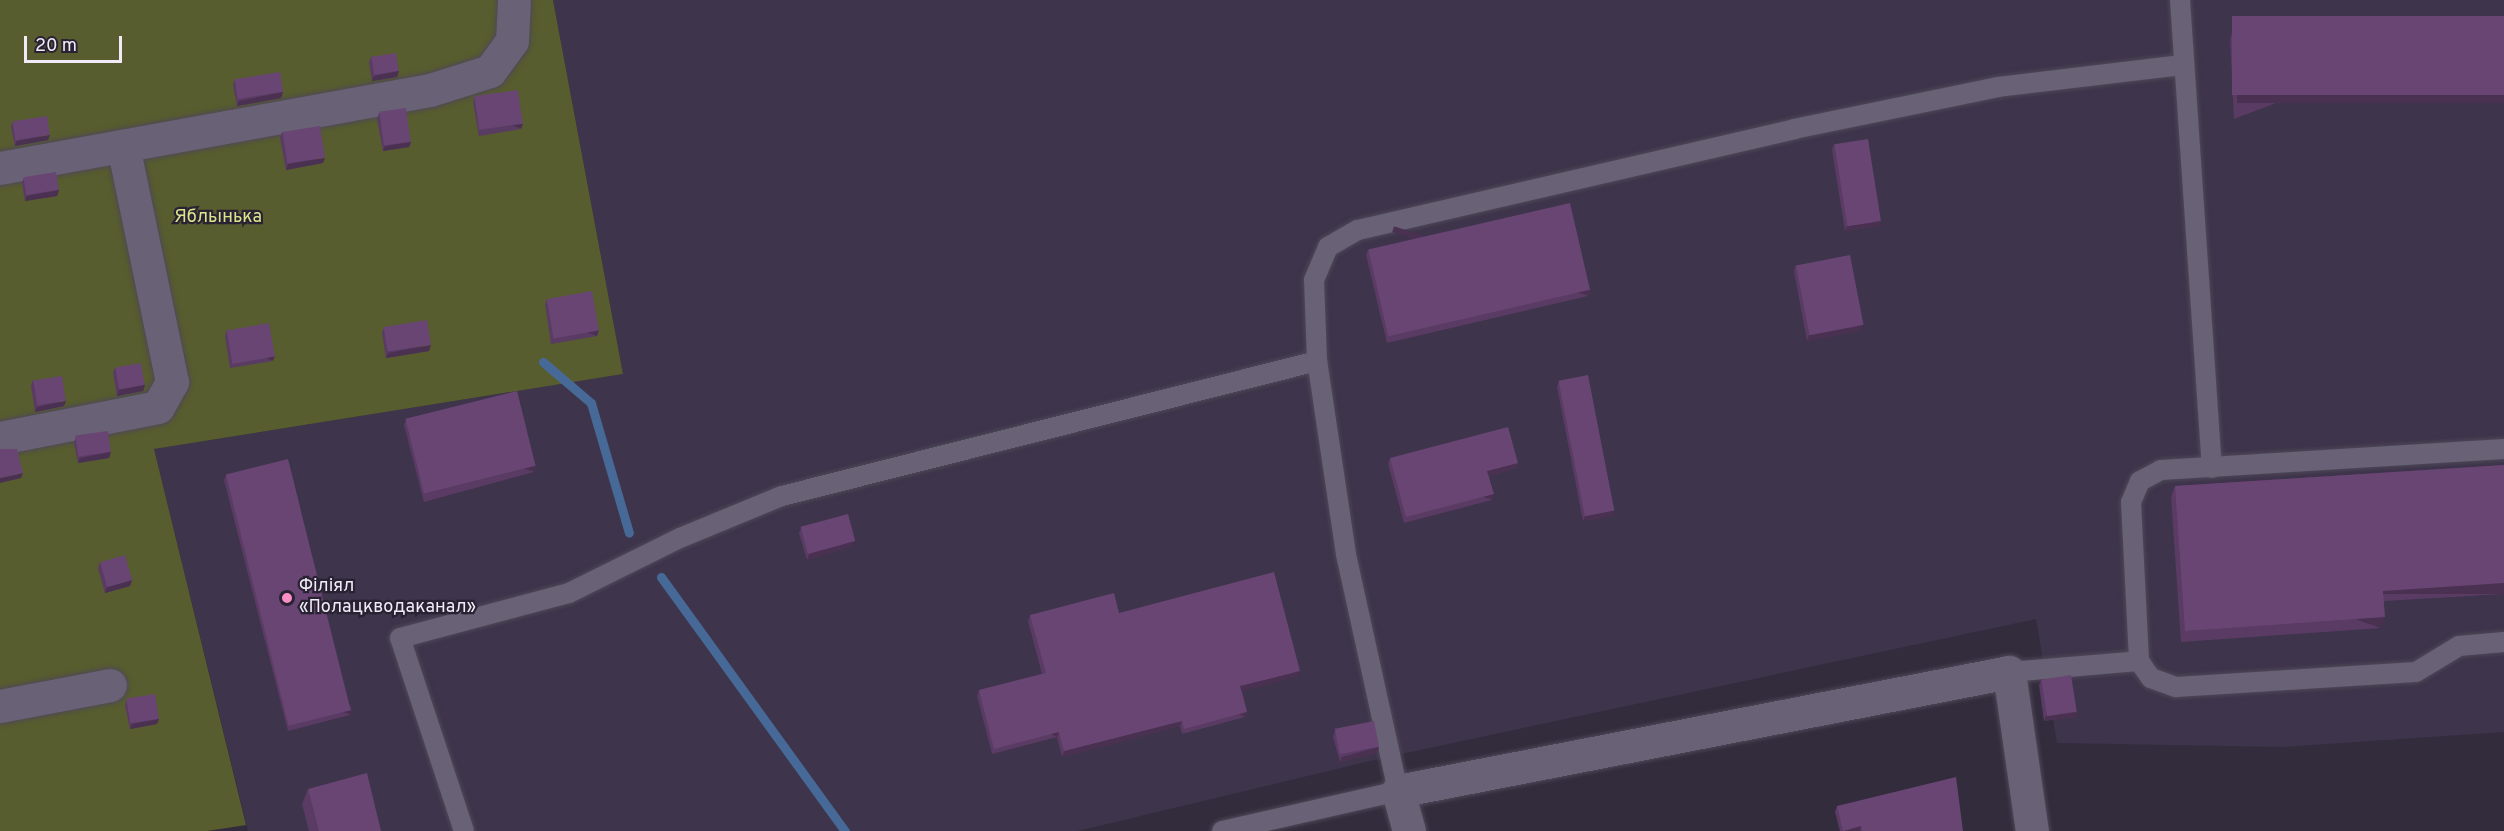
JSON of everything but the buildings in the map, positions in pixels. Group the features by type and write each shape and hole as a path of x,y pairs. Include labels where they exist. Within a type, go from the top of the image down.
{"street":[{"path":"0,168 430,90 490,71 512,41 514,0"},
{"path":"0,438 158,407 172,382 123,146"},
{"path":"1409,831 1398,791 2009,672 2032,831"},
{"path":"0,706 110,685"}],"lane":[{"path":"2180,0 2212,468"},
{"path":"1222,831 1398,791 1346,554 1317,361 1314,280 1328,247 1358,230 1975,92 2183,65"},
{"path":"464,831 400,639 569,593 680,538 782,496 1317,361"},
{"path":"2504,449 2161,470 2140,481 2131,502 2139,662 2151,678 2187,686 2416,672 2459,646 2504,642"},
{"path":"2009,672 2139,662"}],"shaded area":[{"path":"553,0 2504,0 2504,732 2284,747 2057,743 2036,619 1387,757 1078,831 248,831 154,449 623,374"}],"green space":[{"name":"Яблынька","path":"0,0 553,0 623,374 154,449 246,825 207,831 0,831"}],"waterway":[{"path":"543,362 591,403 629,533"},
{"path":"661,577 845,831"}],"place":[{"name":"Філіял «Полацкводаканал»","path":"287,598"}]}
